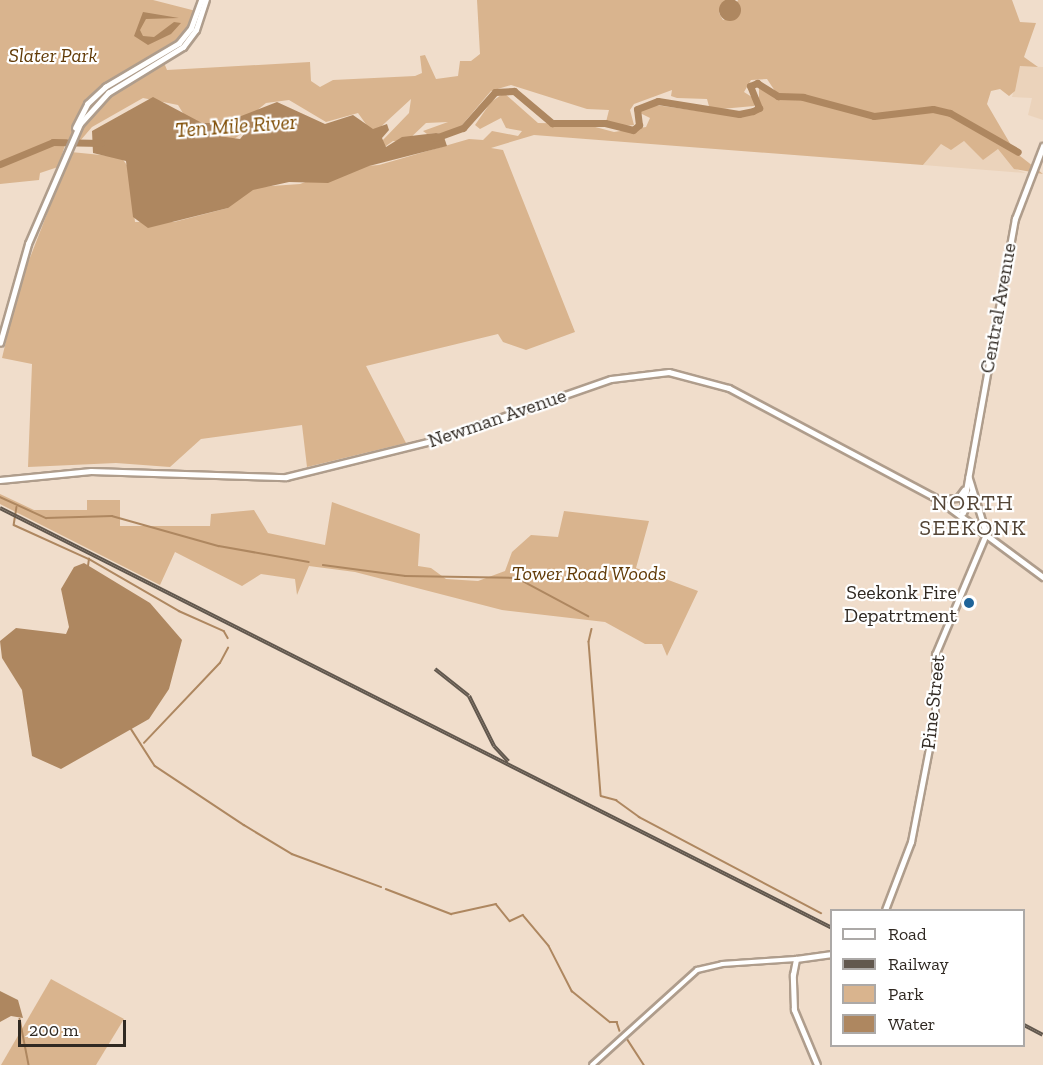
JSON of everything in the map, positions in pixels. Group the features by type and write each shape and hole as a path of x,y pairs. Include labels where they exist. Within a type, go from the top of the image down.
{"main road":[{"path":"0,342 14,284 87,104 105,87 185,37 201,0"},
{"path":"73,136 108,93 183,47 196,30 206,0"},
{"name":"Central Avenue","path":"962,513 1015,219 1043,146"},
{"name":"Newman Avenue","path":"0,480 91,471 286,477 436,440 611,380 669,372 729,388 962,513"},
{"name":"Central Avenue","path":"968,474 987,532"},
{"path":"938,499 958,498 966,488"},
{"path":"972,491 962,513 1043,577"},
{"name":"Pine Street","path":"885,909 906,864 915,826 935,717 935,655 987,532"},
{"path":"817,1065 793,1004 796,959 830,954"}],"street":[{"path":"592,1065 697,970 722,964 796,959"}],"shaded area":[{"path":"1020,66 1043,67 1043,120 1028,115 1032,98 1012,97"},
{"path":"964,141 981,156 999,149 1015,169 1026,173 923,165 941,144 953,148"}],"green space":[{"name":"Slater Park","path":"0,0 153,0 196,11 179,40 160,53 167,70 310,62 311,81 320,87 333,80 415,76 422,73 420,56 425,55 436,79 458,76 460,61 471,61 480,54 477,0 726,0 719,13 723,20 729,18 738,0 1012,0 1020,22 1036,23 1024,57 1038,67 1020,66 1015,91 1009,96 1000,89 991,91 987,104 1015,152 1043,174 1014,169 998,149 983,160 964,141 951,150 941,144 923,165 534,135 491,148 503,150 575,332 526,350 503,342 498,334 366,366 406,443 307,467 302,425 201,439 170,467 116,463 28,467 32,364 2,358 19,286 71,152 121,157 129,168 135,222 174,222 228,208 230,189 300,184 343,168 379,165 469,139 483,140 492,131 518,136 522,131 506,128 501,118 480,129 475,125 491,102 504,93 538,123 584,124 614,132 646,127 650,118 638,112 648,104 735,116 759,109 759,88 777,94 767,79 751,80 744,92 755,99 754,106 710,110 707,99 677,98 671,96 672,90 634,104 630,110 634,125 625,126 606,122 609,110 587,109 511,85 491,91 456,132 427,134 423,131 448,122 426,123 406,142 393,141 379,151 381,142 409,113 411,99 373,134 358,113 326,122 289,100 266,103 255,112 250,128 234,139 219,138 189,123 178,105 143,98 92,127 80,141 67,139 58,167 40,173 39,180 0,184"},
{"name":"Tower Road Woods","path":"0,494 34,510 87,510 87,500 120,500 120,526 210,526 211,514 254,510 268,533 325,545 332,502 420,534 418,566 431,568 446,579 478,581 505,571 512,552 531,535 558,537 564,511 649,521 636,568 698,591 667,656 662,644 645,644 605,622 502,610 355,572 309,566 297,595 295,579 261,574 242,586 175,552 160,585 0,504"},
{"path":"51,979 124,1019 96,1065 1,1065"}],"water":[{"path":"730,-1 740,6 741,10 734,20 730,21 720,14 719,10 726,0"},
{"path":"143,12 179,18 146,19 140,30 143,36 154,37 174,22 181,23 171,34 148,45 134,36"},
{"path":"153,97 202,123 223,123 277,102 325,124 353,115 373,129 387,124 389,130 382,138 386,147 402,137 436,133 443,134 447,146 369,166 328,183 289,182 253,190 228,208 148,228 133,217 126,161 93,153 92,131","holes":["239,125 250,127 240,139 218,136"]},
{"path":"84,563 150,603 182,640 169,689 149,719 61,769 32,756 22,690 2,658 0,641 16,628 66,634 69,627 61,589 74,567"},
{"path":"0,991 18,1000 23,1018 11,1016 0,1022"}],"waterway":[{"name":"Ten Mile River","path":"435,138 463,128 495,92 514,91 552,123 605,123 633,130 639,125 637,109 658,101 739,114 753,111 759,108 750,86 757,83 778,96 803,97 874,116 933,109 950,113 1018,152"},
{"name":"Ten Mile River","path":"0,164 53,142 101,143"},
{"path":"0,497 46,518 112,516 219,546 309,562"},
{"path":"17,507 14,525 89,559 179,611 224,631 228,638"},
{"path":"88,566 89,559"},
{"path":"323,565 405,576 517,578 588,616"},
{"path":"592,629 589,642 601,796 616,800 639,817 821,913"},
{"path":"144,743 220,663 228,648"},
{"path":"130,727 155,766 244,825 292,854 381,887"},
{"path":"386,889 451,914 496,904 510,921 523,915 549,946 572,991 610,1022 617,1022 620,1031"},
{"path":"20,1019 29,1065"},
{"path":"626,1037 644,1065"}],"railway":[{"path":"0,508 830,927"},
{"path":"435,669 469,696 494,746 508,761"},
{"path":"1025,1026 1043,1035"}],"place":[{"name":"Seekonk Fire Depatrtment","path":"969,603"}],"district":[{"name":"NORTH SEEKONK","path":"973,514"}]}
